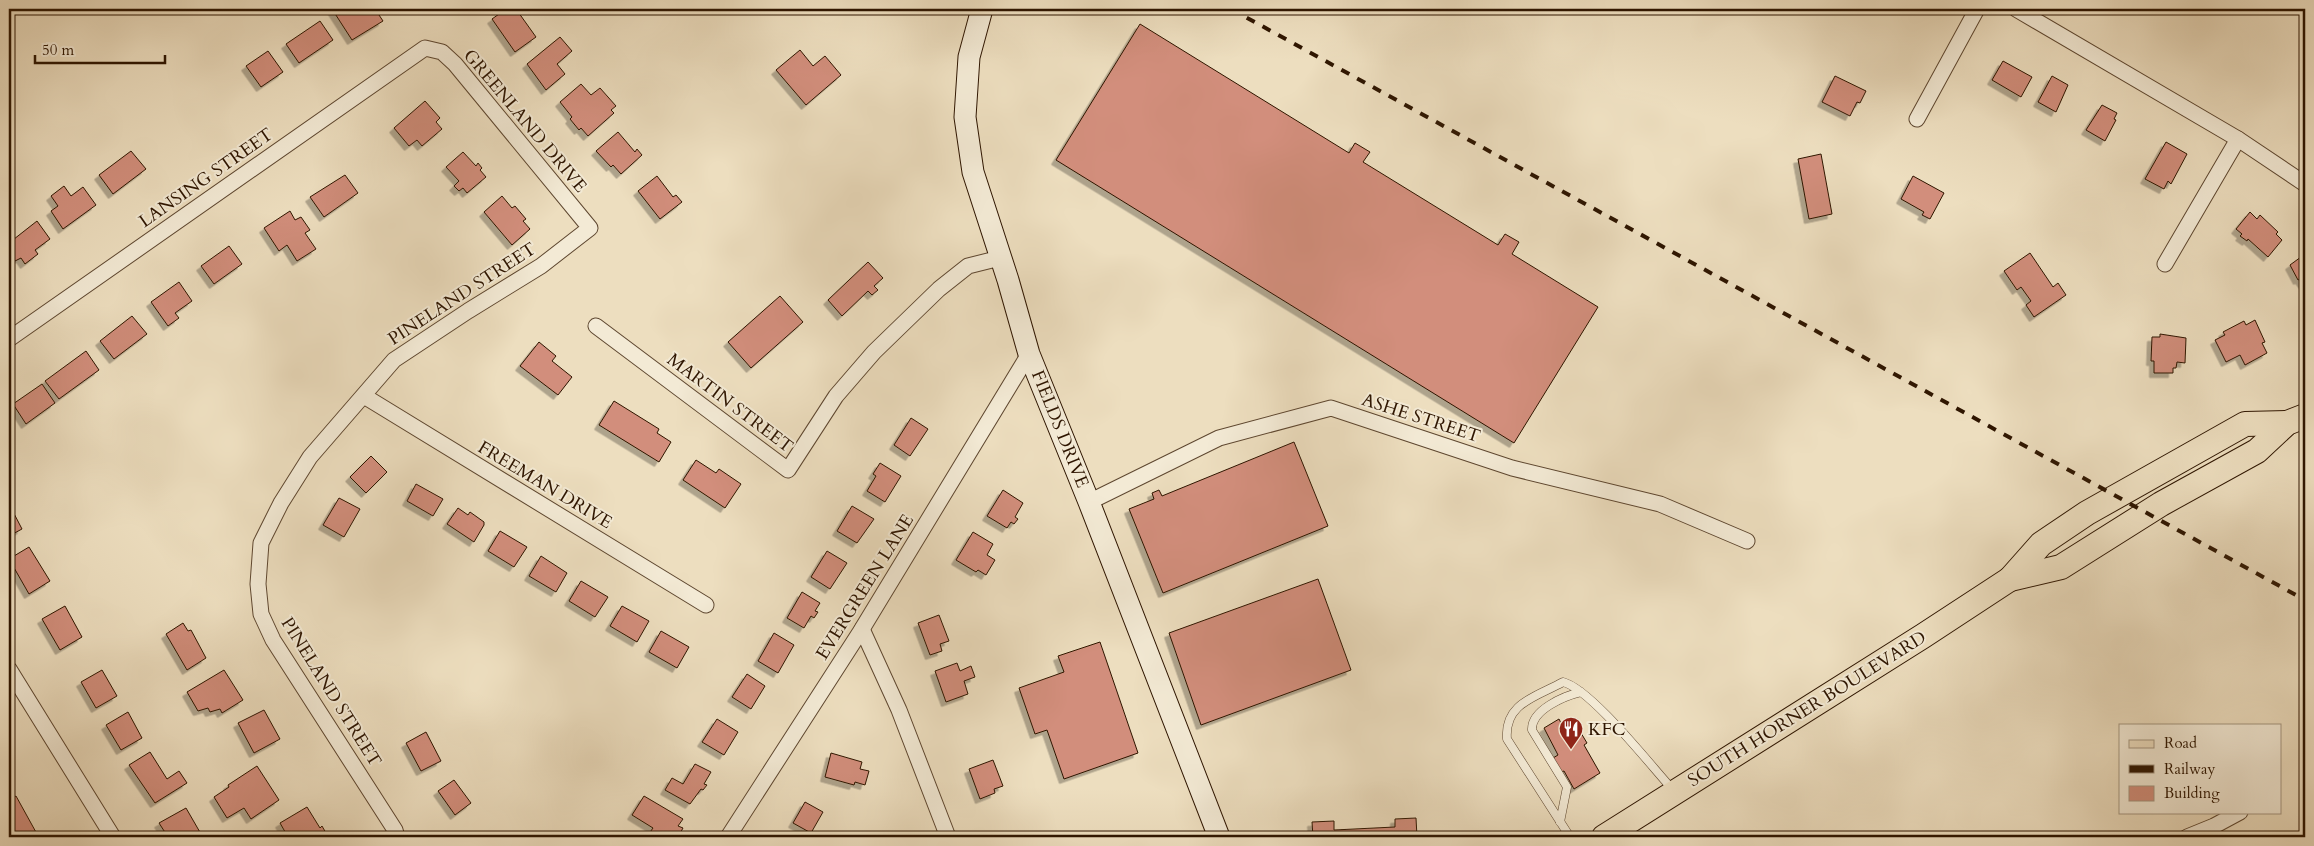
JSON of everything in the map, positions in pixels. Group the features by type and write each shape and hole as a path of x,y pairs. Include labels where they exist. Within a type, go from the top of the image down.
{"main road":[{"name":"SOUTH HORNER BOULEVARD","path":"1616,834 1675,792 2010,579 2041,544 2132,486 2245,424 2296,419"},
{"name":"SOUTH HORNER BOULEVARD","path":"2010,579 2061,567 2161,504 2257,452 2296,419"}],"street":[{"name":"FIELDS DRIVE","path":"982,9 969,57 965,117 973,172 1029,354 1089,502 1219,837"},
{"path":"1917,119 1976,9"},
{"path":"2016,9 2238,139 2305,184"},
{"name":"GREENLAND DRIVE","path":"425,48 442,52 455,64 590,228"},
{"name":"LANSING STREET","path":"9,339 425,48"},
{"path":"2165,264 2238,139"},
{"name":"PINELAND STREET","path":"397,837 395,830 273,640 261,614 258,584 260,543 281,503 310,457 394,360 541,266 590,228"},
{"name":"MARTIN STREET","path":"596,326 788,470 836,396 874,352 939,289 968,266 1000,258"},
{"name":"EVERGREEN LANE","path":"728,837 862,629 1029,354"},
{"name":"FREEMAN DRIVE","path":"364,396 706,605"},
{"name":"ASHE STREET","path":"1089,502 1219,438 1331,408 1512,468 1660,504 1746,541"},
{"path":"862,629 899,710 948,837"},
{"path":"9,669 114,837"},
{"path":"2187,837 2236,814"}],"lane":[{"path":"1570,837 1507,739 1506,725 1514,708 1562,682 1572,684 1597,705 1675,792"},
{"path":"1560,822 1567,787 1532,730 1532,722 1536,715 1570,694 1581,692"}],"building":[{"path":"332,9 375,9 383,21 352,40"},
{"path":"506,9 516,9 536,37 515,52 492,19"},
{"path":"320,21 333,40 299,63 286,44"},
{"path":"1140,24 1349,153 1355,143 1370,152 1363,162 1498,245 1505,234 1519,242 1512,254 1598,307 1514,443 1056,160"},
{"path":"560,37 572,51 557,64 565,74 546,90 527,64"},
{"path":"800,50 813,66 825,56 841,75 806,105 776,70"},
{"path":"268,51 283,72 261,87 246,66"},
{"path":"2003,61 2032,77 2021,97 1992,80"},
{"path":"1835,76 1866,91 1860,103 1857,102 1850,116 1822,102"},
{"path":"2052,76 2068,85 2056,112 2038,102"},
{"path":"581,84 591,95 600,88 616,106 611,110 614,113 588,136 581,128 579,130 570,119 572,117 560,102"},
{"path":"425,101 440,118 436,122 442,129 422,146 417,140 409,146 394,128"},
{"path":"2102,105 2117,113 2114,119 2116,120 2105,141 2086,130"},
{"path":"618,132 635,152 637,149 642,155 621,174 613,165 611,167 596,151"},
{"path":"2166,142 2187,154 2171,184 2168,181 2164,189 2145,179"},
{"path":"131,151 146,169 113,194 99,175"},
{"path":"463,152 476,166 478,163 482,168 480,170 486,177 467,193 463,188 459,191 454,186 459,181 446,167"},
{"path":"1821,154 1832,214 1809,219 1798,159"},
{"path":"345,175 358,193 324,217 310,197"},
{"path":"657,176 673,197 676,195 682,202 660,219 638,191"},
{"path":"1913,176 1944,193 1930,219 1922,215 1924,212 1901,199"},
{"path":"64,186 71,196 83,187 96,205 63,229 51,211 58,206 51,196"},
{"path":"502,196 512,208 515,206 526,219 523,221 530,229 512,245 484,212"},
{"path":"290,211 295,220 301,217 310,230 305,233 316,249 297,261 287,245 279,251 264,228"},
{"path":"2250,212 2257,219 2260,215 2278,232 2276,234 2282,240 2268,257 2248,239 2247,241 2240,236 2242,234 2236,229"},
{"path":"37,221 50,239 35,250 38,254 25,264 21,258 15,261 9,252 9,243"},
{"path":"229,246 242,264 214,284 201,266"},
{"path":"2030,253 2053,287 2058,283 2066,295 2034,317 2026,305 2031,301 2021,287 2017,290 2004,271"},
{"path":"2305,254 2305,286 2300,279 2298,280 2290,265"},
{"path":"868,262 883,278 874,286 878,290 872,295 868,291 842,316 828,300"},
{"path":"179,282 192,301 175,313 179,318 168,326 151,302"},
{"path":"780,296 803,322 751,368 728,342"},
{"path":"132,316 147,334 114,359 100,341"},
{"path":"2255,320 2265,342 2262,343 2267,353 2245,365 2240,355 2226,362 2215,340 2225,335 2223,332 2244,321 2246,325"},
{"path":"2160,334 2186,338 2185,363 2177,362 2176,368 2173,368 2173,373 2154,373 2154,361 2151,361 2152,337 2160,337"},
{"path":"539,342 556,356 552,361 572,377 558,395 520,366"},
{"path":"86,351 99,370 59,399 45,381"},
{"path":"42,384 55,403 26,424 13,404"},
{"path":"614,401 659,429 657,433 671,442 659,462 599,425"},
{"path":"911,418 928,429 910,456 894,445"},
{"path":"1294,442 1328,526 1163,593 1129,509 1154,499 1152,493 1159,490 1162,496"},
{"path":"371,456 387,472 366,493 350,477"},
{"path":"696,460 716,473 719,469 741,484 725,508 683,480"},
{"path":"880,463 901,476 885,502 867,491 876,476 873,474"},
{"path":"416,484 443,499 433,516 407,501"},
{"path":"1003,490 1023,503 1015,517 1018,519 1014,524 1011,522 1007,528 987,516"},
{"path":"339,498 360,509 344,537 323,525"},
{"path":"9,504 22,529 9,536"},
{"path":"852,506 874,519 857,543 837,531"},
{"path":"458,508 468,515 470,512 484,522 474,542 447,524"},
{"path":"500,531 527,547 514,567 488,551"},
{"path":"973,532 993,544 987,555 995,560 986,575 978,570 976,572 956,560"},
{"path":"29,547 50,581 29,594 9,559"},
{"path":"827,551 847,563 830,589 811,577"},
{"path":"541,556 567,573 556,592 529,576"},
{"path":"1318,579 1351,670 1201,725 1169,633"},
{"path":"581,581 608,597 595,617 569,601"},
{"path":"802,592 820,603 815,611 818,612 814,618 811,616 804,628 787,618"},
{"path":"65,606 82,637 60,650 42,619"},
{"path":"622,606 649,621 637,642 610,626"},
{"path":"939,615 949,641 940,644 942,651 930,655 918,623"},
{"path":"183,623 188,631 191,630 206,658 187,670 166,634"},
{"path":"661,631 689,647 677,668 649,652"},
{"path":"774,633 794,645 778,673 758,661"},
{"path":"1100,642 1138,753 1064,779 1047,730 1035,734 1019,688 1064,672 1058,656"},
{"path":"957,663 960,671 971,666 975,677 964,681 968,694 946,702 935,671"},
{"path":"102,670 117,696 96,708 81,682"},
{"path":"224,670 243,700 222,713 220,709 210,712 208,708 198,711 187,692"},
{"path":"747,674 765,686 751,709 732,697"},
{"path":"264,710 280,739 254,753 238,723"},
{"path":"128,712 142,738 121,750 106,725"},
{"path":"717,719 738,732 724,755 702,742"},
{"name":"KFC","path":"1559,719 1562,725 1569,720 1578,735 1581,733 1587,743 1584,745 1600,773 1574,789 1564,771 1561,772 1553,758 1558,755 1544,728"},
{"path":"426,732 441,761 421,771 406,743"},
{"path":"150,752 167,779 179,771 187,783 155,803 129,765"},
{"path":"831,753 862,762 860,769 869,771 865,785 855,782 854,785 825,777"},
{"path":"993,760 1003,786 994,789 995,793 980,799 969,769"},
{"path":"695,764 711,772 704,784 707,785 703,790 701,789 690,804 665,790 672,778 683,784"},
{"path":"257,766 279,800 251,819 244,808 227,818 214,797 229,787 228,785"},
{"path":"454,780 471,803 455,815 438,791"},
{"path":"16,796 37,834 31,837 9,836 9,800"},
{"path":"644,796 683,819 678,826 683,828 678,837 652,837 648,835 653,828 632,815"},
{"path":"805,802 823,812 811,833 793,823"},
{"path":"307,807 320,828 322,826 326,833 319,837 288,837 280,823"},
{"path":"186,808 201,834 196,837 168,837 159,823"},
{"path":"1416,818 1417,837 1313,837 1312,822 1334,821 1334,830 1395,827 1395,819"}],"railway":[{"path":"1231,9 2305,600"}],"place":[{"name":"KFC","path":"1571,750"}]}
